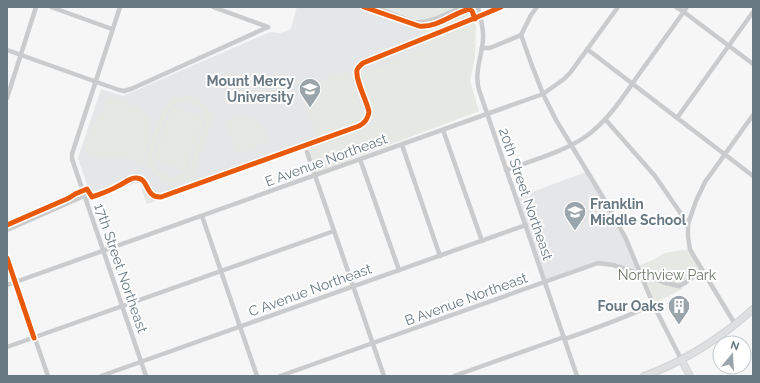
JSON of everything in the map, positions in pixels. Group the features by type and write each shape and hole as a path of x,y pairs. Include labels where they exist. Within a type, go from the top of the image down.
{"main road":[{"path":"644,376 681,359 709,343 735,324 753,308"},
{"path":"681,359 690,376"}],"street":[{"path":"7,98 36,7"},
{"path":"51,7 112,29"},
{"name":"17th Street Northeast","path":"120,7 72,154 72,159 146,376"},
{"path":"7,50 124,91 268,27 213,7"},
{"path":"374,7 414,22 425,22 432,20 461,7"},
{"name":"20th Street Northeast","path":"478,7 483,34 477,73 478,90 577,376"},
{"path":"482,48 490,48 521,35 531,15 537,7"},
{"name":"E Avenue Northeast","path":"7,285 543,94 570,73 618,7"},
{"path":"676,7 753,64"},
{"path":"506,170 558,151 589,134 605,119 687,7"},
{"path":"677,118 753,12"},
{"path":"521,35 543,94 556,120 607,204 626,239 653,304 681,359"},
{"path":"587,49 753,176"},
{"path":"735,324 690,249 688,224 696,201 705,182 753,115"},
{"path":"605,119 655,176 688,224"},
{"path":"443,130 482,240"},
{"path":"402,145 440,256"},
{"path":"307,152 384,376"},
{"path":"360,159 398,270"},
{"path":"7,230 84,196"},
{"path":"202,216 258,376"},
{"name":"C Avenue Northeast","path":"101,376 526,225"},
{"path":"7,347 334,231"},
{"path":"7,258 48,376"},
{"name":"B Avenue Northeast","path":"280,376 598,263 613,264 679,286 702,270"},
{"path":"454,376 612,322 634,314 653,304"}],"shaded area":[{"name":"Mount Mercy University","path":"297,7 360,7 420,28 430,46 359,76 376,124 359,128 308,148 147,204 139,182 92,199 78,158 101,89 123,96 270,32 280,33 287,31 291,28"},
{"name":"Franklin Middle School","path":"586,172 626,239 640,274 598,263 545,282 516,198"}],"green space":[{"path":"380,7 455,7 434,18 416,20"},
{"path":"468,10 471,12 476,26 475,57 470,81 479,111 315,173 308,148 359,128 375,124 359,76 429,46 420,28 429,28"},
{"path":"348,70 365,118 364,121 318,137 299,89"},
{"path":"107,96 132,105 148,117 150,123 149,139 141,163 123,157 102,157 88,152 85,146 89,132 101,115"},
{"path":"180,96 187,96 197,99 205,105 209,112 214,115 190,183 188,184 184,182 185,180 171,182 159,178 148,165 147,158 152,139 164,108 170,101","holes":["187,101 195,104 203,113 205,117 204,128 187,170 177,176 169,176 159,171 155,165 153,160 155,147 162,124 170,108 179,102"]},
{"path":"172,107 204,118 185,171 154,160"},
{"path":"239,116 250,118 262,126 268,141 239,154 235,152 226,121"},
{"name":"Northview Park","path":"690,249 702,270 685,283 682,289 653,304 638,266 655,259 664,253"}],"cycle path":[{"path":"364,7 419,26 438,23 469,9 472,11 475,19"},
{"path":"7,225 87,189 92,197 133,178 143,181 152,194 161,197 359,126 366,120 369,112 359,85 357,74 357,69 363,63 501,7"},
{"path":"7,258 34,338"}],"place":[{"name":"Mount Mercy University","path":"310,108"},
{"name":"Franklin Middle School","path":"575,232"},
{"name":"Four Oaks","path":"679,326"}]}
